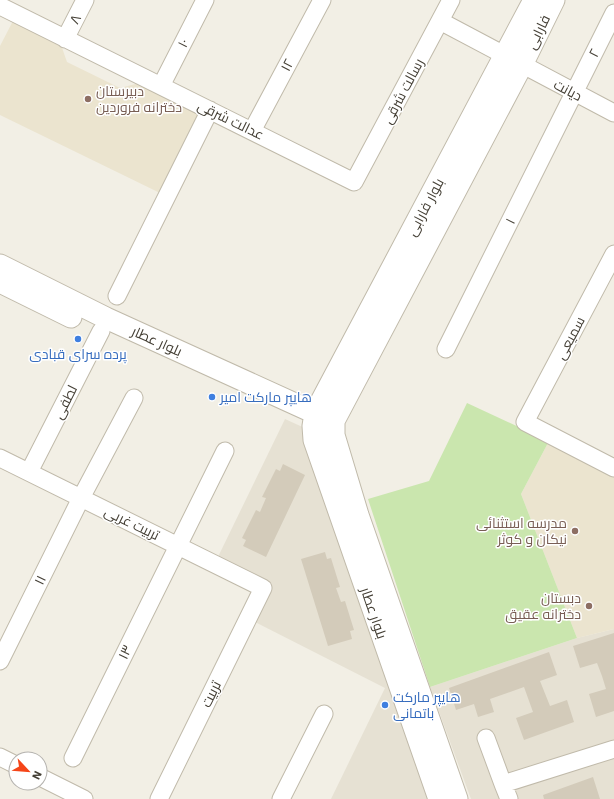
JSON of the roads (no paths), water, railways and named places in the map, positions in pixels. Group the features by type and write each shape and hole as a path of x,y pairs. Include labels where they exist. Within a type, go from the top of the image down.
{"street":[{"name":"۸","path":"65,39 85,0"},
{"name":"۱۰","path":"161,86 205,0"},
{"name":"۱۲","path":"252,131 322,0"},
{"name":"رسالت شرقی","path":"354,182 451,0"},
{"name":"بلوار فارابی","path":"324,424 514,61 534,0"},
{"name":"فارابی","path":"514,61 554,0"},
{"name":"عدالت شرقی","path":"0,6 354,182"},
{"name":"۲","path":"574,93 614,14"},
{"name":"دیانت","path":"440,21 614,113"},
{"name":"۱","path":"446,349 574,93"},
{"path":"117,296 210,110"},
{"name":"سمیعی","path":"614,254 525,422 614,468"},
{"name":"بلوار عطار","path":"0,265 324,424 358,515 457,799"},
{"name":"بلوار عطار","path":"0,282 101,331 324,424"},
{"name":"لطفی","path":"29,472 101,331"},
{"name":"۱۱","path":"0,661 81,498 134,398"},
{"name":"بلوار عطار","path":"324,424 314,440 439,799"},
{"name":"۱۳","path":"73,758 176,545 225,451"},
{"name":"تربیت غربی","path":"0,458 263,588"},
{"name":"تربیت","path":"159,799 263,588"},
{"path":"281,799 324,714"},
{"path":"486,738 506,791 614,749"},
{"path":"48,781 84,799"}],"place":[{"name":"دبیرستان دخترانه فروردین","path":"88,99"},
{"name":"پرده سرای قبادی","path":"78,339"},
{"name":"هایپر مارکت امیر","path":"212,397"},
{"name":"مدرسه استثنائی نیکان و کوثر","path":"575,531"},
{"name":"دبستان دخترانه عقیق","path":"589,606"},
{"name":"هایپر مارکت باتمانی","path":"385,705"}]}
